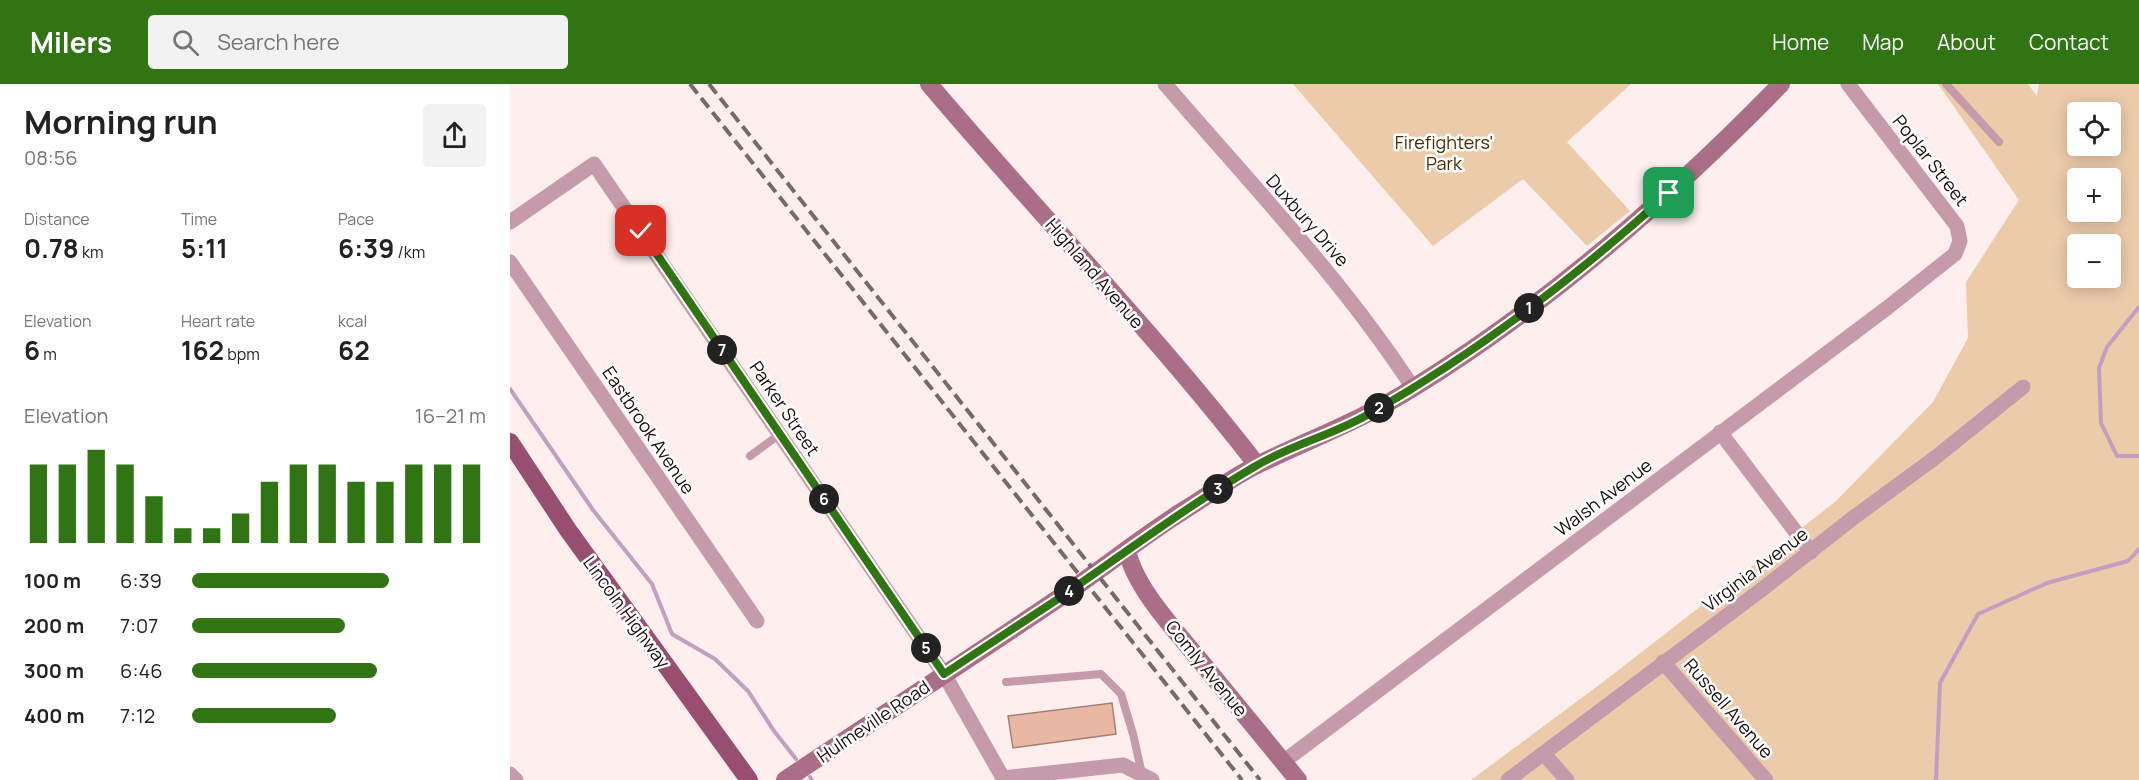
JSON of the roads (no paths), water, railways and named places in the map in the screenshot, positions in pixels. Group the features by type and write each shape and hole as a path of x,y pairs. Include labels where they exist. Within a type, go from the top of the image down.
{"main road":[{"name":"Lincoln Highway","path":"510,442 592,564 749,780"}],"street":[{"name":"Highland Avenue","path":"929,84 1165,352 1257,465"},
{"name":"Duxbury Drive","path":"1165,84 1334,280 1413,388"},
{"name":"Hulmeville Road","path":"785,780 1057,599 1184,510 1257,465 1366,416 1476,346 1595,257 1669,193 1781,84"},
{"name":"Poplar Street","path":"1848,84 1957,226 1960,236 1958,248 1946,263"},
{"name":"Parker Street","path":"510,222 594,164 944,674 1003,779"},
{"name":"Eastbrook Avenue","path":"510,262 757,621"},
{"name":"Walsh Avenue","path":"1283,762 1946,263"},
{"name":"Virginia Avenue","path":"1508,780 1943,452 2023,387"},
{"path":"1720,432 1811,552"},
{"name":"Comly Avenue","path":"1127,550 1132,568 1139,581 1164,616 1298,780"},
{"name":"Russell Avenue","path":"1663,662 1766,780"},
{"path":"1544,754 1567,780"},
{"path":"1003,779 1123,765 1147,778"},
{"path":"510,774 516,780"}],"lane":[{"path":"1946,84 1999,142"},
{"path":"750,456 780,434"},
{"path":"1006,682 1101,674 1121,694 1147,778"}],"waterway":[{"path":"2139,307 2107,347 2099,368 2101,423 2117,456 2139,456"},
{"path":"510,389 593,510 652,584 672,634 715,659 748,691 774,731 796,759"},
{"path":"1936,780 1940,683 1978,614 2047,583 2128,561 2139,549"}],"railway":[{"path":"690,84 1242,780"},
{"path":"709,84 1260,780"}],"park label":[{"name":"Firefighters' Park","path":"1444,152"}]}
